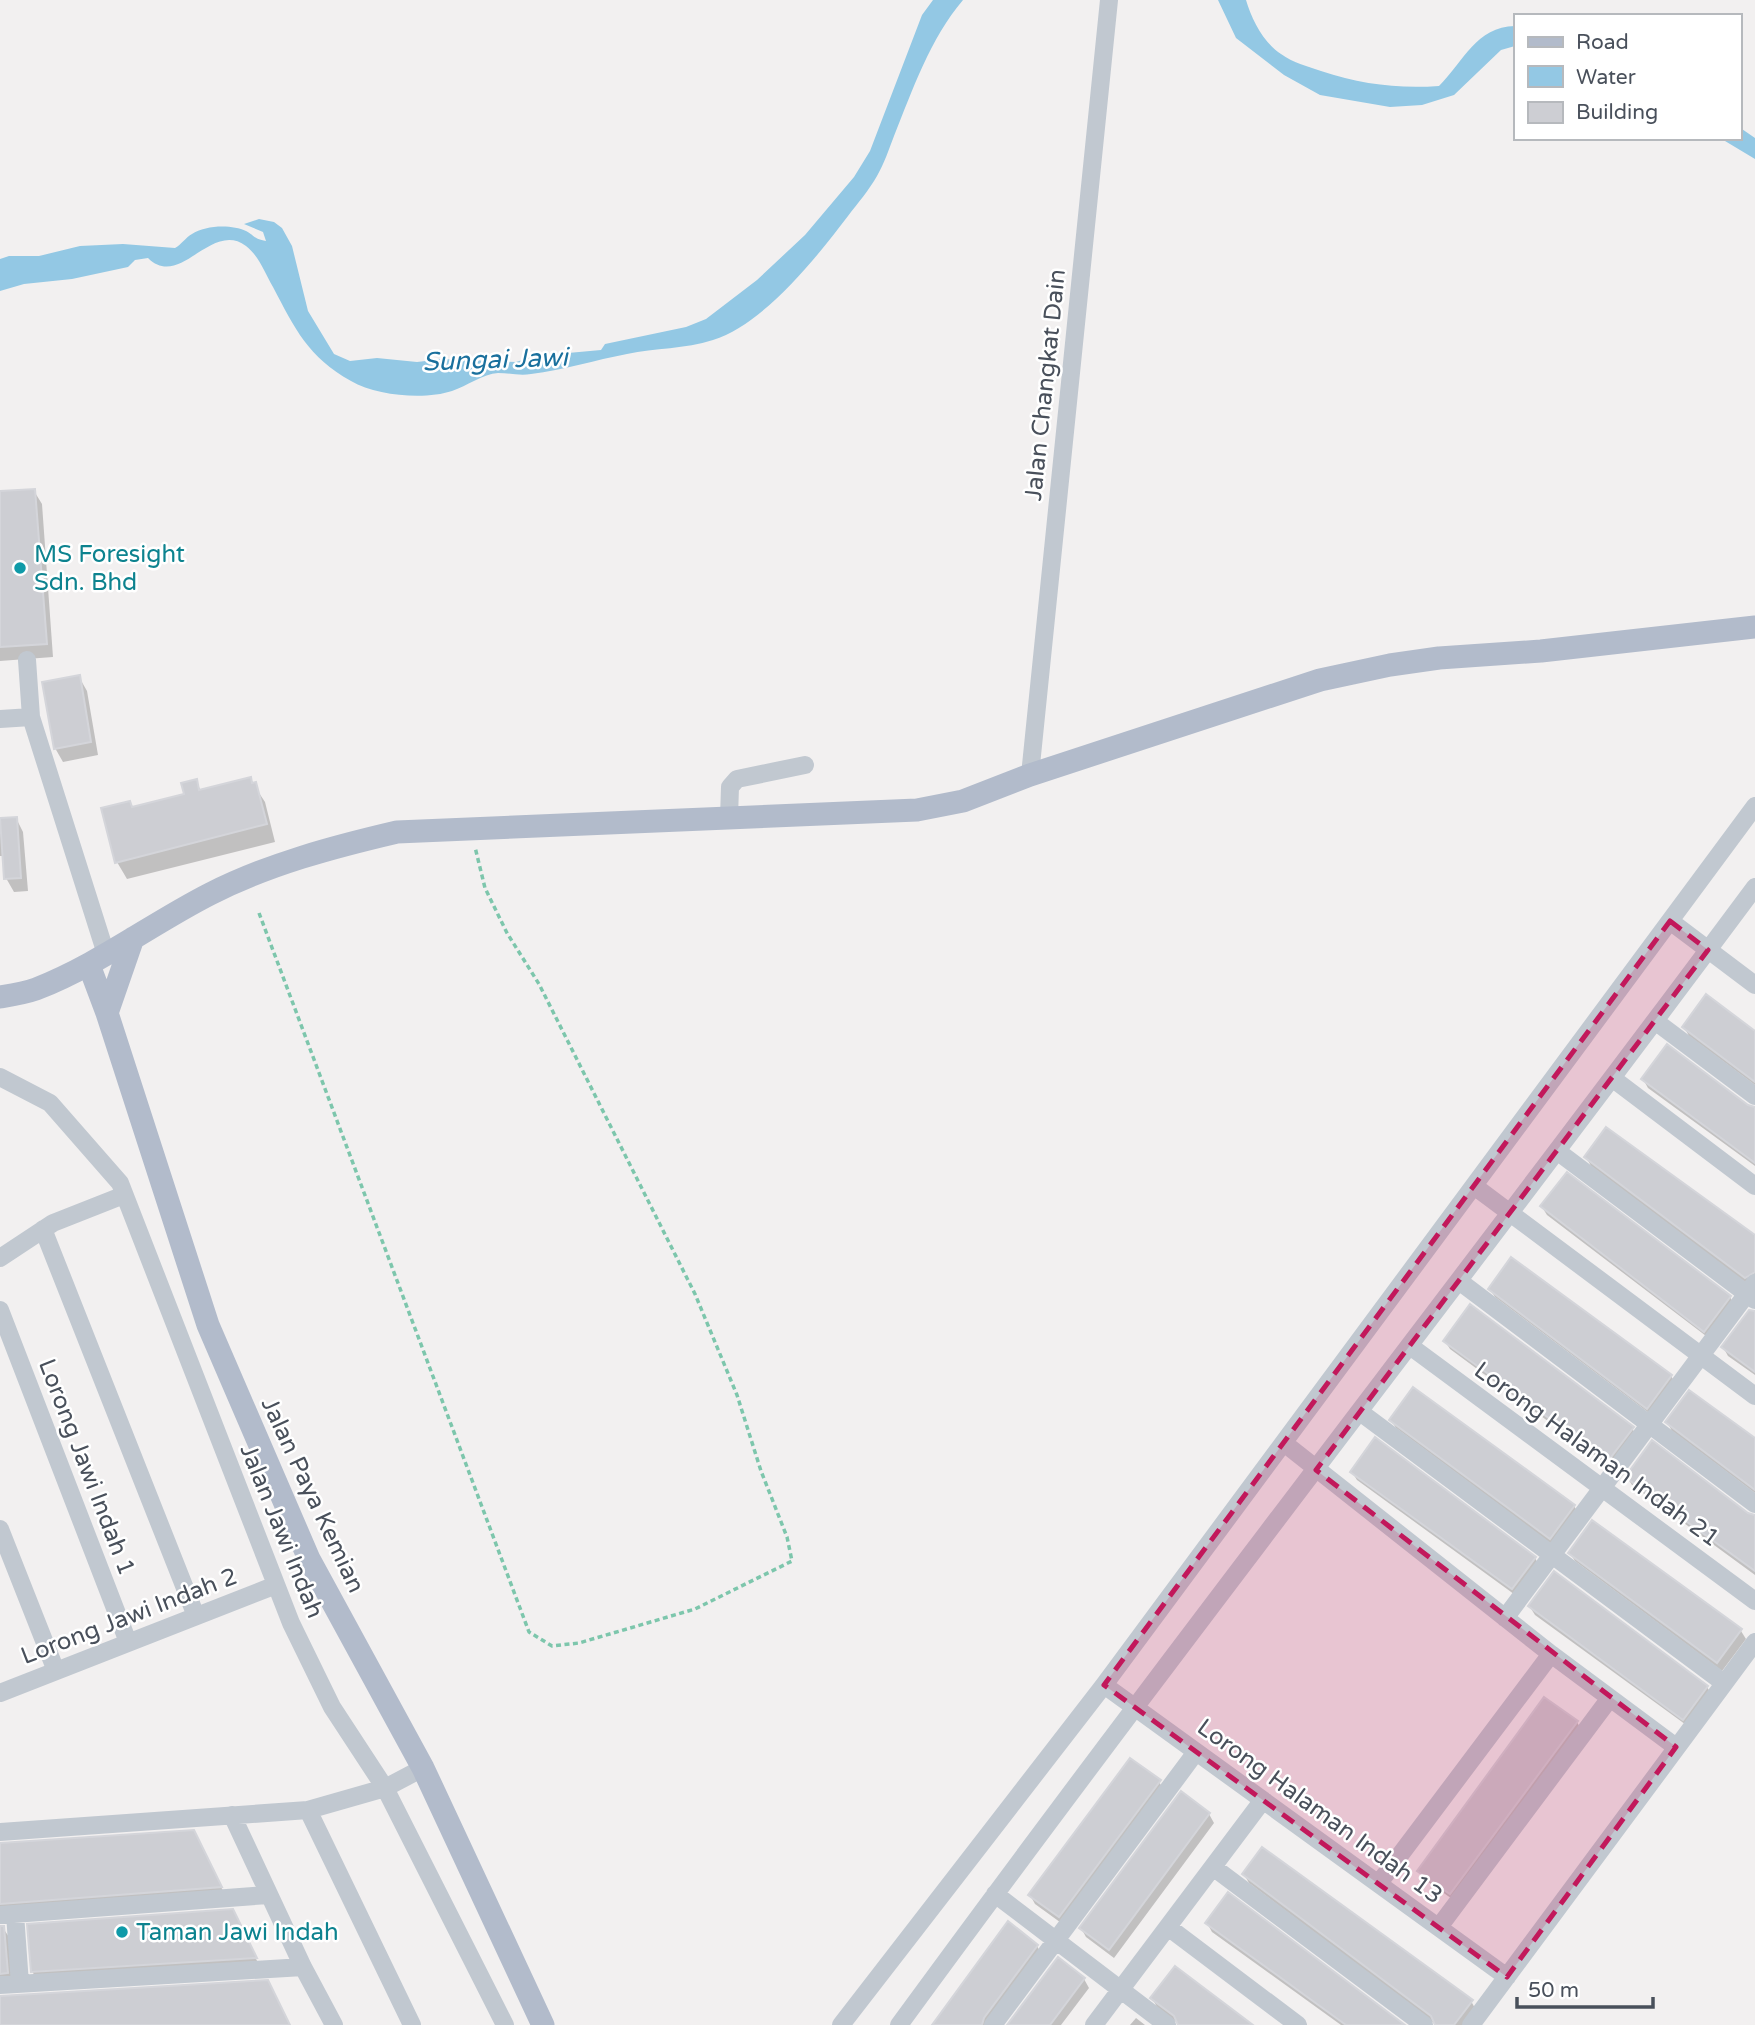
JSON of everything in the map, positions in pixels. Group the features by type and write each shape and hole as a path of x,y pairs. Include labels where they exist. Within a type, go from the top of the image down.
{"main road":[{"path":"0,997 34,990 98,960 212,893 266,870 331,848 397,832 916,810 963,802 1030,775 1320,680 1438,658 1541,651 1755,627"},
{"path":"107,1013 133,937"},
{"name":"Jalan Paya Kemian","path":"98,960 107,1013 208,1325 309,1559 423,1768 543,2025"}],"street":[{"name":"Jalan Changkat Dain","path":"1030,775 1109,0"},
{"path":"27,660 31,717 98,960"},
{"path":"0,719 31,717"},
{"path":"729,818 730,787 737,779 805,765"},
{"path":"841,2025 1104,1685 1755,806"},
{"path":"899,2025 1134,1706 1360,1412 1755,887"},
{"path":"1670,921 1755,985"},
{"path":"1655,1021 1755,1096"},
{"name":"Jalan Jawi Indah","path":"0,1077 50,1103 120,1183 290,1623 332,1707 385,1788 505,2025"},
{"path":"1612,1077 1755,1186"},
{"path":"1505,1618 1701,1355 1752,1292 1557,1151"},
{"path":"1474,1186 1755,1395"},
{"path":"0,1258 43,1229 124,1195"},
{"path":"43,1229 196,1616"},
{"path":"1459,1281 1755,1504"},
{"name":"Lorong Jawi Indah 1","path":"0,1310 128,1642"},
{"name":"Lorong Halaman Indah 21","path":"1410,1346 1755,1601"},
{"path":"1360,1412 1724,1683"},
{"path":"1284,1443 1551,1654 1676,1747"},
{"path":"0,1529 56,1671"},
{"name":"Lorong Jawi Indah 2","path":"0,1693 276,1585"},
{"path":"1471,2025 1755,1642"},
{"path":"1378,1883 1551,1654"},
{"name":"Lorong Halaman Indah 13","path":"1104,1685 1507,1977"},
{"path":"1439,1927 1610,1698"},
{"path":"993,2025 1196,1752"},
{"path":"0,1831 307,1810 385,1788 423,1768"},
{"path":"1094,2025 1263,1800"},
{"path":"307,1810 412,2025"},
{"path":"232,1815 303,1968 334,2025"},
{"path":"1213,1867 1424,2025"},
{"path":"995,1894 1167,2025"},
{"path":"20,1984 8,1914 268,1895"},
{"path":"1168,1927 1298,2025"},
{"path":"0,1985 303,1968"}],"path":[{"path":"259,913 529,1632 552,1646 579,1643 695,1609 792,1561 787,1536 761,1471 737,1395 695,1294 539,984 507,933 485,888 471,828"}],"highlighted area":[{"path":"1670,921 1708,950 1316,1470 1676,1747 1507,1977 1104,1685"}],"water":[{"path":"933,0 963,0 932,48 874,181 821,251 788,287 752,319 713,340 627,354 543,372 523,375 492,374 441,394 415,396 387,393 362,386 324,362 296,329 255,255 246,246 233,240 220,241 172,266 160,266 148,258 135,260 128,267 72,279 24,284 0,291 0,259 9,256 39,256 80,246 123,244 175,248 197,231 219,227 240,229 266,241 263,232 244,224 259,219 274,222 282,228 292,246 308,311 334,354 350,361 377,358 417,362 442,359 516,362 535,356 601,350 605,344 686,327 706,319 757,280 805,235 854,177 870,151 922,15"},
{"path":"1218,0 1246,0 1264,37 1290,60 1305,66 1365,82 1408,87 1439,86 1480,39 1490,32 1514,26 1514,46 1501,50 1454,95 1422,105 1390,107 1320,95 1284,75 1236,38"},
{"path":"1741,128 1755,138 1755,159 1723,140 1741,140"}],"building":[{"name":"MS Foresight Sdn. Bhd","path":"35,489 47,644 0,647 0,491"},
{"path":"80,675 91,742 54,749 42,682"},
{"path":"251,777 252,783 256,782 267,824 115,863 101,808 130,801 132,807 184,794 181,783 197,779 199,790"},
{"path":"17,817 21,878 4,879 0,818"},
{"path":"1706,994 1755,1031 1755,1082 1682,1027"},
{"path":"1667,1044 1748,1105 1755,1107 1755,1163 1641,1079"},
{"path":"1606,1127 1755,1235 1755,1272 1745,1278 1584,1157"},
{"path":"1567,1172 1731,1296 1704,1332 1540,1206"},
{"path":"1511,1257 1672,1375 1647,1409 1488,1289"},
{"path":"1470,1304 1634,1427 1608,1461 1443,1341"},
{"path":"1749,1310 1755,1311 1755,1372 1721,1347"},
{"path":"1413,1387 1575,1505 1550,1539 1389,1420"},
{"path":"1689,1390 1755,1438 1755,1490 1665,1422"},
{"path":"1375,1437 1536,1557 1512,1589 1350,1472"},
{"path":"1652,1440 1748,1513 1755,1515 1755,1571 1625,1477"},
{"path":"1592,1520 1742,1629 1717,1663 1568,1553"},
{"path":"1554,1571 1708,1686 1683,1720 1528,1606"},
{"path":"1544,1697 1578,1721 1450,1894 1417,1871"},
{"path":"1130,1758 1161,1780 1059,1917 1028,1895"},
{"path":"1181,1791 1210,1813 1109,1950 1079,1928"},
{"path":"194,1830 222,1887 0,1904 0,1843"},
{"path":"1262,1847 1473,2000 1454,2025 1435,2025 1431,2016 1242,1874"},
{"path":"1228,1892 1405,2025 1346,2025 1205,1923"},
{"path":"233,1909 257,1958 31,1972 27,1924"},
{"path":"1008,1921 1038,1945 984,2018 982,2025 932,2025"},
{"path":"0,1926 4,1926 8,1973 0,1974"},
{"path":"1058,1957 1085,1978 1050,2025 1007,2025"},
{"path":"1175,1966 1253,2025 1178,2025 1174,2016 1150,1998"},
{"path":"268,1980 290,2025 0,2025 0,1996"}],"place":[{"name":"MS Foresight Sdn. Bhd","path":"20,568"},
{"name":"Taman Jawi Indah","path":"122,1932"}],"water label":[{"name":"Sungai Jawi","path":"495,359"}]}
